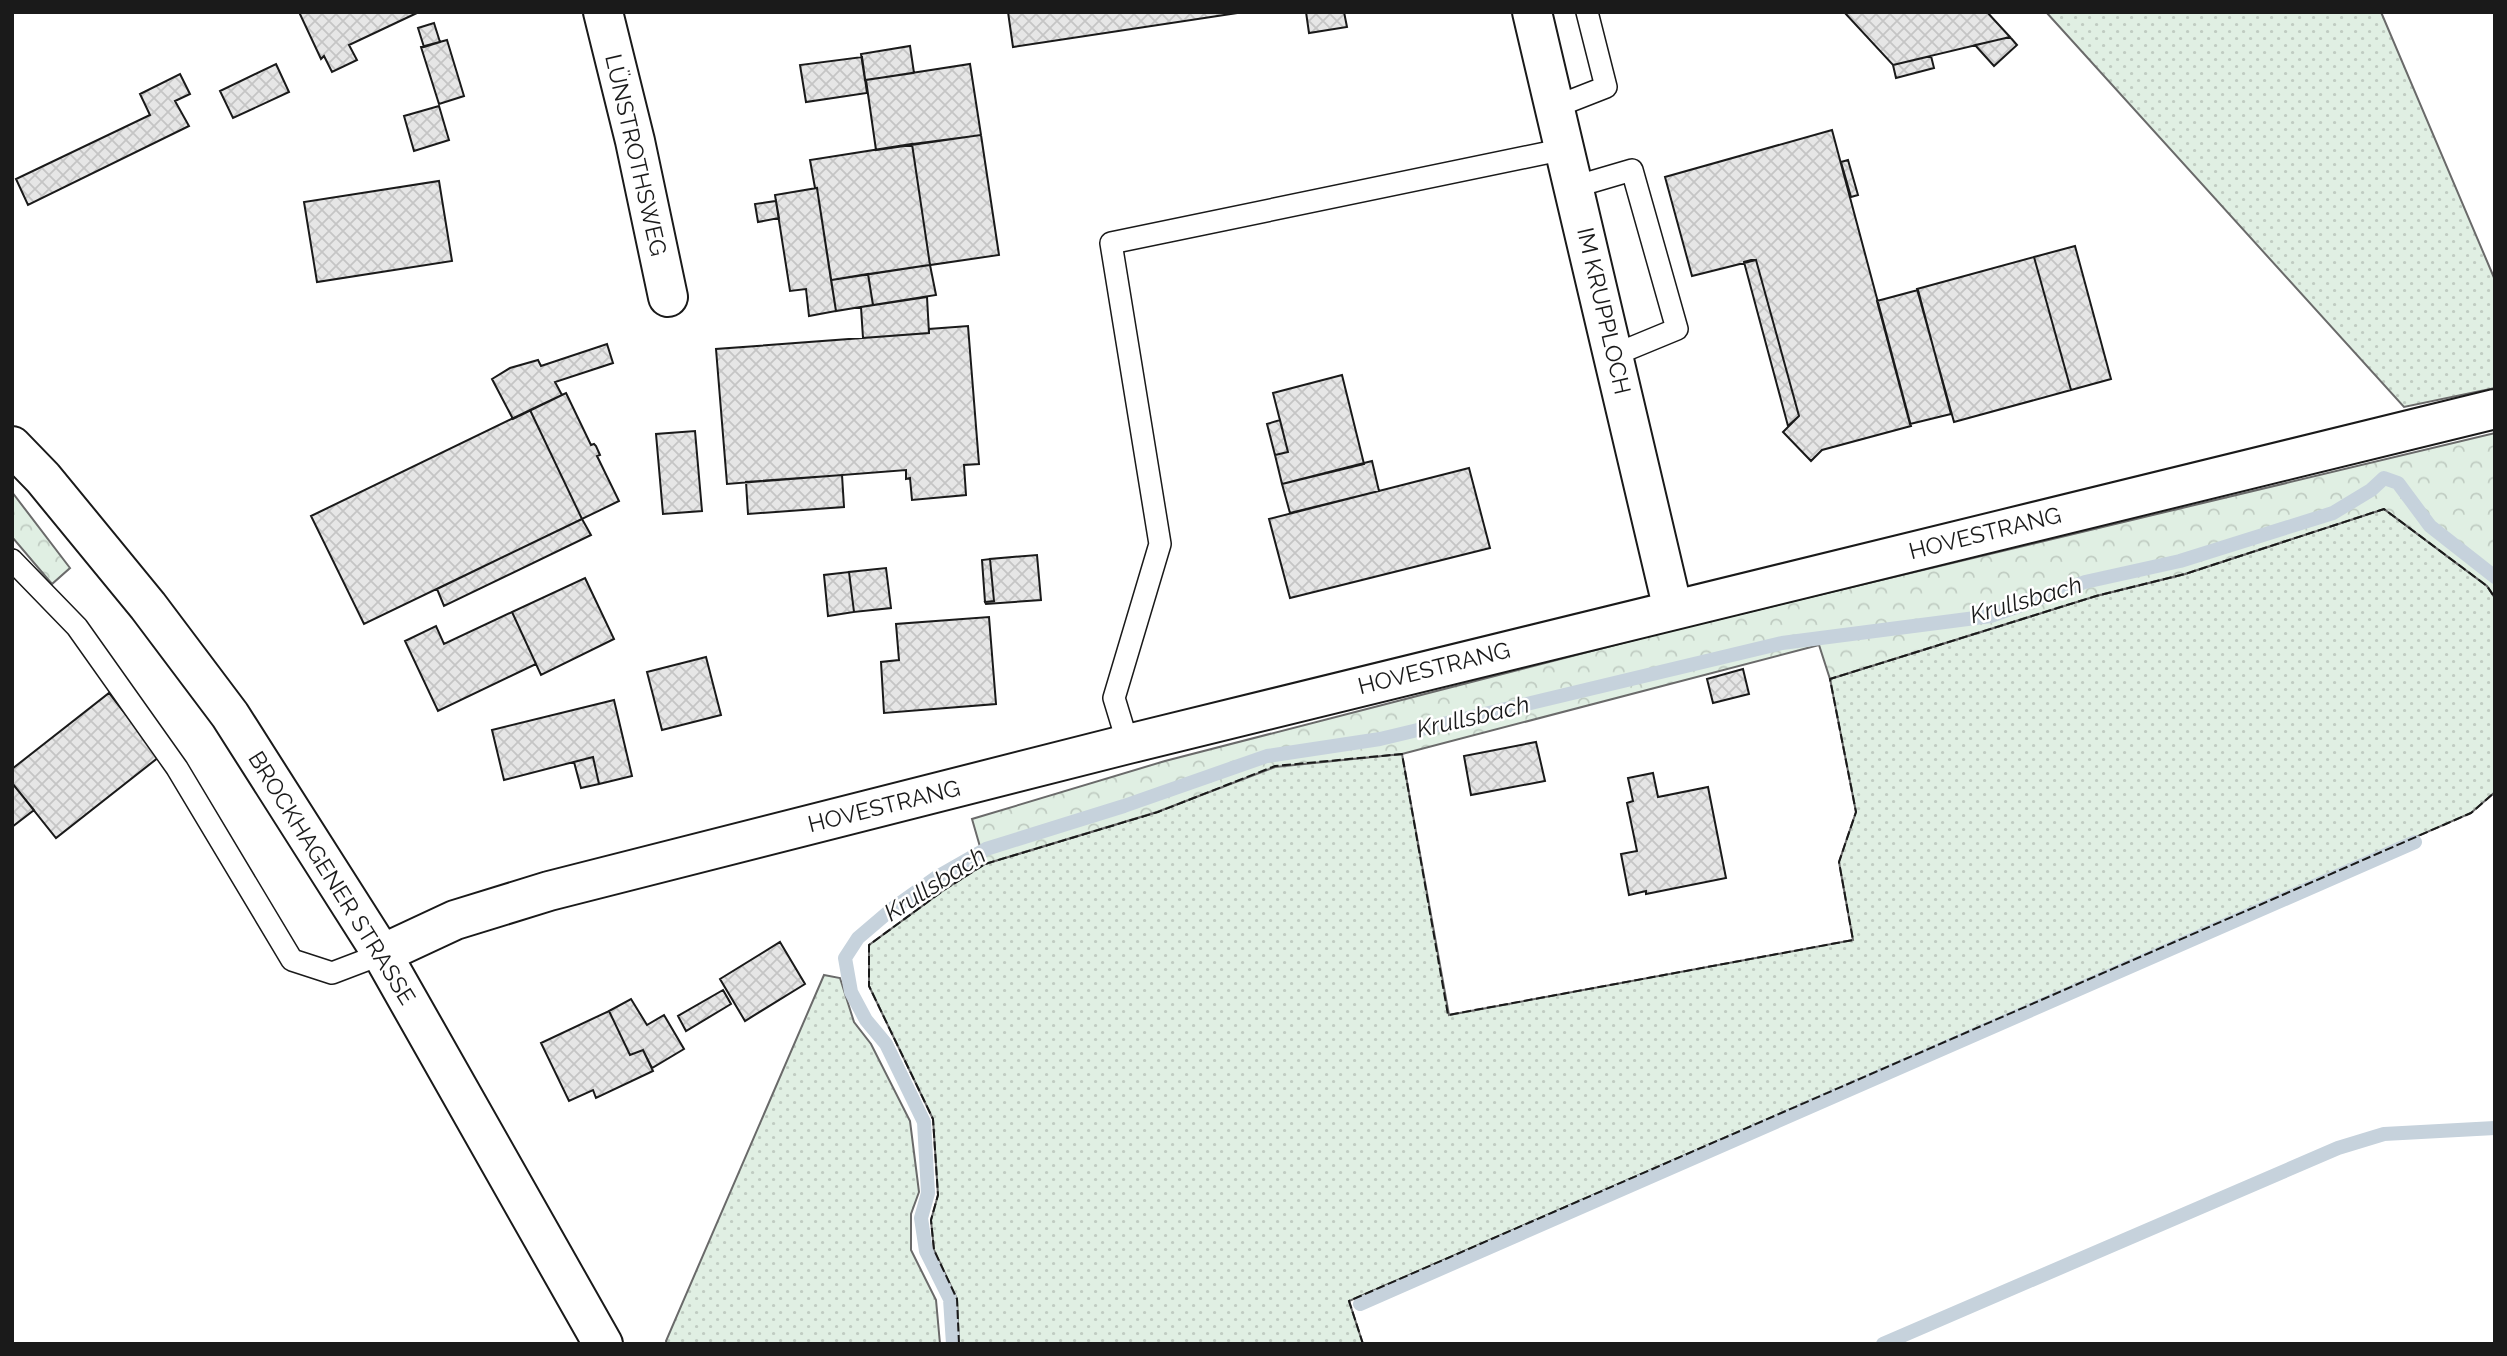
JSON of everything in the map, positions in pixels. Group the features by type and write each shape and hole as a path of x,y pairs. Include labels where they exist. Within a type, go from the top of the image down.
{"street":[{"name":"LÜNSTROTHSWEG","path":"603,12 635,141 668,297"},
{"name":"IM KRUPPLOCH","path":"1532,12 1673,610"},
{"name":"HOVESTRANG","path":"382,954 455,920 549,891 1128,744 2495,409"},
{"name":"BROCKHAGENER STRASSE","path":"12,446 43,478 148,606 230,715 382,954 603,1344"}],"lane":[{"path":"1555,107 1606,87 1587,12"},
{"path":"1128,744 1114,698 1160,544 1111,243 1565,149"},
{"path":"1574,187 1632,170 1677,329 1615,355"},
{"path":"12,560 77,627 177,768 292,960 332,973 382,954"}],"green space":[{"path":"2046,12 2381,12 2495,280 2495,388 2404,407"},
{"path":"2495,433 2495,598 2487,586 2384,509 2185,574 2096,596 1830,679 1819,645 1402,754 1275,767 1157,812 985,864 972,819 1165,761 1673,630"},
{"path":"12,492 70,568 52,584 12,537"},
{"path":"2384,509 2487,586 2495,598 2495,792 2471,813 1349,1301 1363,1344 959,1344 957,1299 934,1250 931,1220 938,1195 933,1119 869,986 869,945 944,890 985,864 1157,812 1275,766 1402,754 1449,1015 1853,940 1839,862 1856,812 1830,679 2096,596 2185,574"},
{"path":"824,975 840,978 854,1022 871,1044 910,1121 919,1192 911,1214 911,1250 936,1300 940,1344 667,1344 666,1341"}],"building":[{"path":"299,12 419,12 349,45 357,60 332,72 324,56 321,59"},
{"path":"1008,12 1244,12 1013,47"},
{"path":"1306,12 1344,12 1347,27 1309,33"},
{"path":"1844,12 1987,12 2010,37 1893,65"},
{"path":"434,23 440,42 424,47 418,28"},
{"path":"2010,37 2017,45 1994,66 1975,45"},
{"path":"447,40 464,96 439,104 421,47"},
{"path":"910,46 914,73 865,80 861,54"},
{"path":"1931,56 1934,68 1896,78 1893,65"},
{"path":"862,57 867,93 806,102 800,65"},
{"path":"276,64 289,92 233,118 220,91"},
{"path":"970,64 981,135 876,150 866,80"},
{"path":"180,74 190,94 175,101 189,126 28,205 16,179 150,115 140,94"},
{"path":"439,106 449,140 414,151 404,116"},
{"path":"1832,130 1911,426 1822,450 1811,461 1783,432 1799,416 1756,260 1692,276 1665,177"},
{"path":"981,135 999,255 930,265 912,144"},
{"path":"912,144 930,265 831,280 810,160"},
{"path":"1848,160 1858,195 1851,197 1841,162"},
{"path":"439,181 452,261 317,282 304,202"},
{"path":"817,188 836,311 809,316 806,289 790,291 775,195"},
{"path":"776,201 779,218 758,222 755,204"},
{"path":"2075,246 2111,379 2071,390 2034,257"},
{"path":"2034,257 2071,390 1954,422 1917,289"},
{"path":"1756,260 1799,416 1788,426 1744,262"},
{"path":"930,265 936,295 873,305 868,274"},
{"path":"868,274 873,305 836,311 831,280"},
{"path":"1918,290 1951,414 1910,424 1877,301"},
{"path":"927,297 929,333 863,338 861,307"},
{"path":"968,326 979,464 964,465 966,495 912,500 910,478 906,479 906,470 727,484 716,349 929,333 929,329"},
{"path":"607,344 613,363 555,382 562,395 513,419 492,379 510,368 538,360 541,366"},
{"path":"1342,375 1364,464 1282,484 1275,455 1288,452 1273,393"},
{"path":"566,393 591,445 596,446 600,455 597,456 619,501 582,519 530,410"},
{"path":"530,410 582,519 364,624 311,516"},
{"path":"1280,420 1288,452 1275,455 1267,424"},
{"path":"695,431 702,511 663,514 656,434"},
{"path":"1372,461 1379,491 1290,513 1282,484"},
{"path":"1469,468 1490,548 1290,598 1269,519"},
{"path":"842,475 844,507 748,514 746,482"},
{"path":"582,519 591,535 444,606 437,589"},
{"path":"1037,555 1041,600 986,604 985,602 994,601 990,559"},
{"path":"990,559 994,601 985,602 982,560"},
{"path":"886,568 891,608 854,612 849,572"},
{"path":"849,572 854,612 828,616 824,575"},
{"path":"585,578 614,639 541,675 512,612"},
{"path":"512,612 536,664 438,711 405,641 436,626 444,644"},
{"path":"989,617 996,704 884,713 881,662 899,660 896,624"},
{"path":"706,657 721,715 662,730 647,672"},
{"path":"1743,669 1749,694 1713,703 1707,679"},
{"path":"109,693 159,757 56,838 12,783 12,769"},
{"path":"614,700 632,776 599,784 593,757 504,780 492,730"},
{"path":"1536,742 1545,781 1471,795 1464,756"},
{"path":"593,757 599,784 581,788 574,762"},
{"path":"1653,773 1658,797 1708,787 1726,878 1629,895 1621,854 1637,851 1627,803 1633,801 1628,778"},
{"path":"12,783 34,810 12,827"},
{"path":"780,942 805,984 745,1021 720,979"},
{"path":"723,990 731,1004 686,1031 678,1016"},
{"path":"631,999 647,1025 664,1015 684,1049 652,1068 643,1050 630,1055 609,1011"},
{"path":"609,1011 630,1055 643,1050 653,1071 596,1098 593,1090 569,1101 541,1043"}],"waterway":[{"name":"Krullsbach","path":"953,1344 950,1299 926,1251 921,1218 928,1193 924,1122 886,1044 866,1020 851,992 845,958 858,938 892,909 937,877 986,849 1124,806 1267,756 1380,739 1782,643 1991,616 2085,582 2180,561 2333,513 2371,490 2384,478 2398,483 2430,526 2495,577"},
{"path":"1360,1304 2415,842"},
{"path":"1883,1344 2338,1148 2384,1134 2495,1128"}],"fence":[{"path":"959,1344 957,1299 934,1250 931,1220 938,1195 933,1119 869,986 869,945 944,890 985,864 1158,812 1275,766 1402,754 1448,1015 1853,940 1839,862 1856,812 1830,679 2096,596 2185,574 2384,509 2487,586 2495,598"},
{"path":"1363,1344 1349,1301 2471,813 2495,792"}]}
